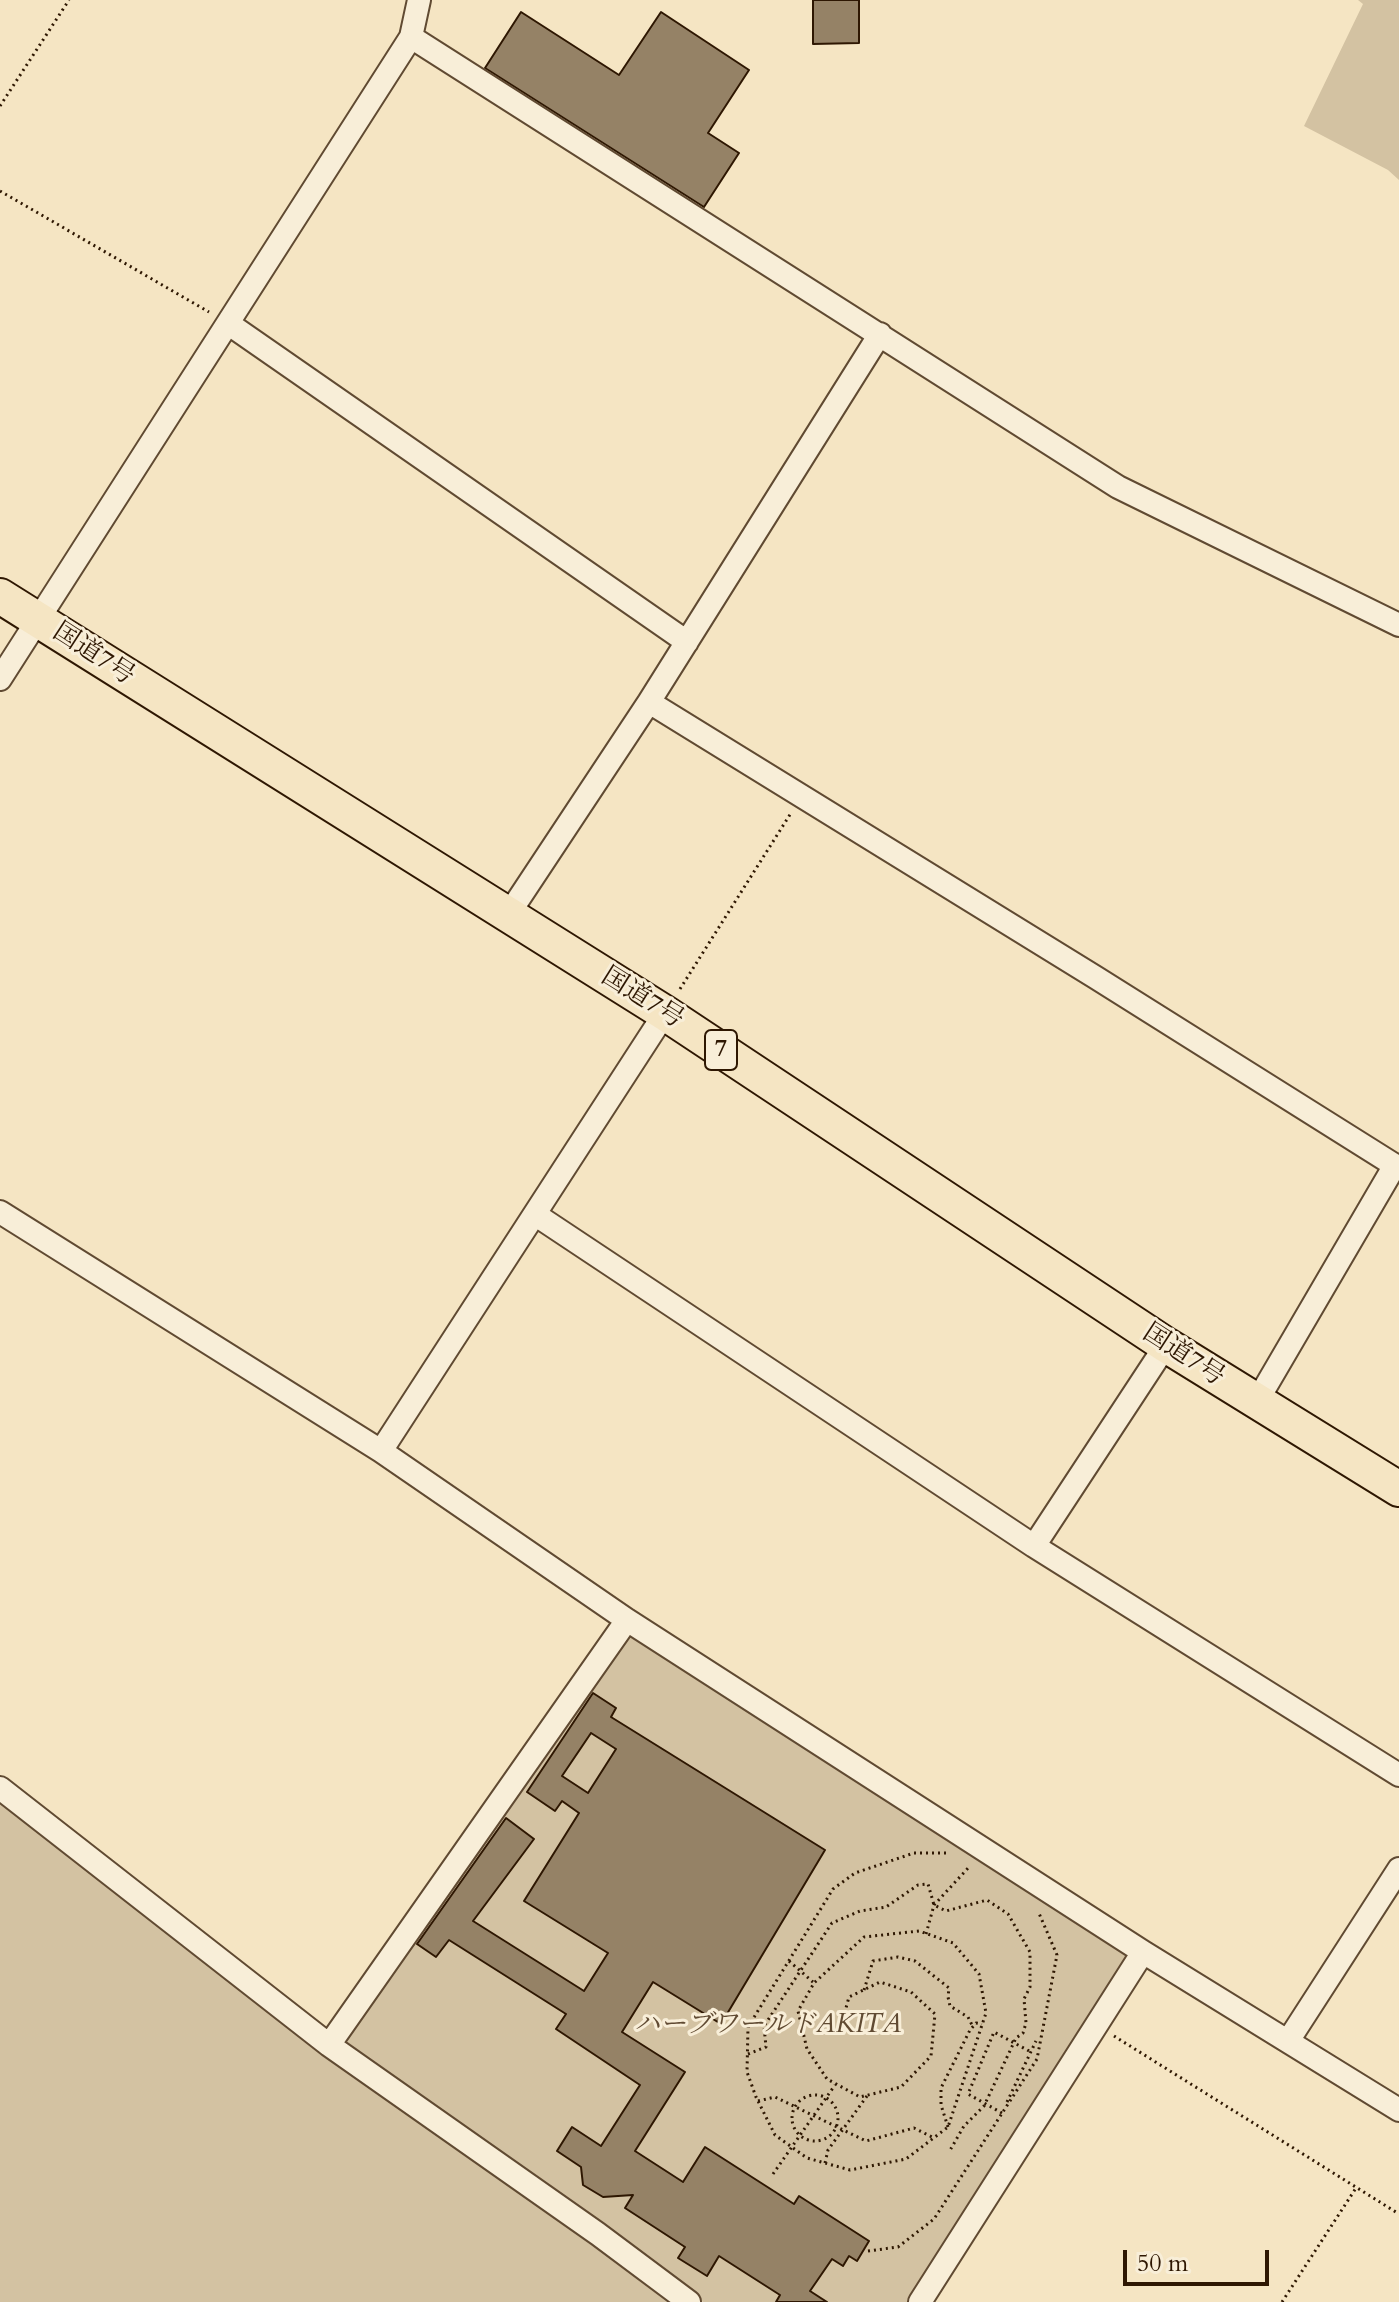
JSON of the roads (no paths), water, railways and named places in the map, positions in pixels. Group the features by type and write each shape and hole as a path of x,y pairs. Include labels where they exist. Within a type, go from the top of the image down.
{"highway":[{"name":"国道7号","path":"0,596 665,1013 1166,1345 1399,1489"}],"street":[{"path":"0,679 411,37 419,0"},
{"path":"411,37 1118,487 1399,625"},
{"path":"229,324 687,642"},
{"path":"508,915 649,702 880,334"},
{"path":"649,702 1397,1167 1256,1403"},
{"path":"381,1451 665,1013"},
{"path":"0,1212 381,1451 627,1620 1143,1952 1399,2110"},
{"path":"536,1215 1034,1546 1399,1775"},
{"path":"1034,1546 1166,1345"},
{"path":"329,2045 627,1620"},
{"path":"0,1788 329,2045 598,2234 689,2302"},
{"path":"1288,2041 1399,1869"},
{"path":"920,2302 1143,1952"}],"park label":[{"name":"ハーブワールドAKITA","path":"768,2026"}]}
